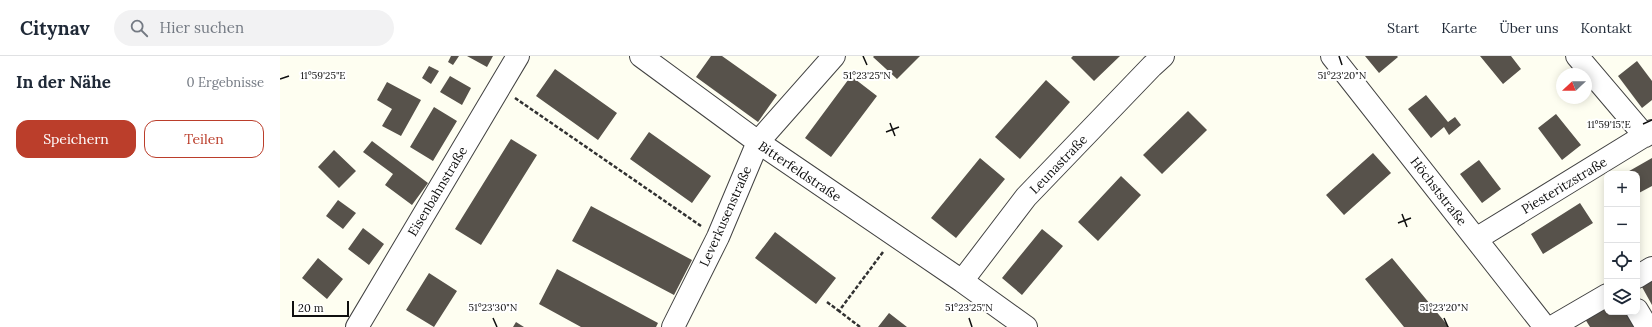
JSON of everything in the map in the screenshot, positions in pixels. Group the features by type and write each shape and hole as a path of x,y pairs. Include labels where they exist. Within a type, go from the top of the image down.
{"street":[{"name":"Eisenbahnstraße","path":"357,327 518,56"},
{"name":"Bitterfeldstraße","path":"641,56 758,142 962,281 1026,327"},
{"name":"Leverkusenstraße","path":"673,327 718,237 758,142 834,56"},
{"name":"Leunastraße","path":"962,281 1026,198 1163,56"},
{"name":"Höchststraße","path":"1332,56 1545,327"},
{"path":"1576,56 1648,134"},
{"name":"Piesteritzstraße","path":"1476,239 1648,134"},
{"path":"1640,275 1652,268"},
{"path":"1566,324 1604,297"},
{"path":"1640,315 1647,327"}],"path":[{"path":"499,87 718,237"},
{"path":"839,311 895,235"},
{"path":"826,302 860,327"}],"building":[{"path":"451,56 459,56 453,65 448,62"},
{"path":"467,56 493,56 487,67"},
{"path":"711,56 722,56 777,95 758,122 696,77"},
{"path":"920,56 897,79 873,57"},
{"path":"1073,56 1120,56 1094,81 1071,58"},
{"path":"1365,56 1397,56 1398,57 1379,73"},
{"path":"1480,56 1511,56 1521,69 1503,84"},
{"path":"1637,61 1652,81 1652,100 1642,108 1618,76"},
{"path":"429,66 439,71 431,84 422,78"},
{"path":"555,69 617,113 598,140 536,96"},
{"path":"450,76 471,88 462,105 440,92"},
{"path":"851,76 877,96 831,157 805,138"},
{"path":"1046,80 1070,102 1020,159 995,137"},
{"path":"387,82 421,100 401,136 382,126 392,109 377,100"},
{"path":"1426,95 1448,122 1455,117 1461,125 1449,135 1444,127 1431,138 1408,109"},
{"path":"434,107 457,121 433,161 410,147"},
{"path":"1188,111 1207,130 1162,174 1143,155"},
{"path":"1556,114 1581,145 1562,160 1538,128"},
{"path":"649,132 711,176 692,203 630,159"},
{"path":"511,139 537,155 481,245 455,229"},
{"path":"372,141 428,183 412,205 385,185 393,174 363,152"},
{"path":"334,150 356,171 339,188 318,167"},
{"path":"1373,153 1391,173 1344,215 1326,195"},
{"path":"980,158 1005,179 956,238 931,218"},
{"path":"1652,158 1652,186 1640,192 1640,171 1629,171"},
{"path":"1479,160 1501,189 1482,203 1460,174"},
{"path":"1121,176 1141,195 1098,241 1078,222"},
{"path":"338,200 356,213 343,229 326,216"},
{"path":"1580,203 1593,223 1543,254 1531,234"},
{"path":"591,206 692,260 674,295 572,241"},
{"path":"363,228 384,244 369,265 348,249"},
{"path":"1042,229 1063,246 1022,295 1002,278"},
{"path":"775,232 836,278 816,304 755,258"},
{"path":"318,258 343,279 327,299 302,278"},
{"path":"1392,258 1449,327 1404,327 1365,279"},
{"path":"557,269 658,323 656,327 581,327 539,304"},
{"path":"429,273 457,291 434,327 406,310"},
{"path":"1652,281 1652,305 1642,287"},
{"path":"1604,309 1604,315 1631,315 1638,327 1590,327 1585,319"},
{"path":"889,313 907,327 878,327"},
{"path":"516,322 524,327 513,327"}]}
